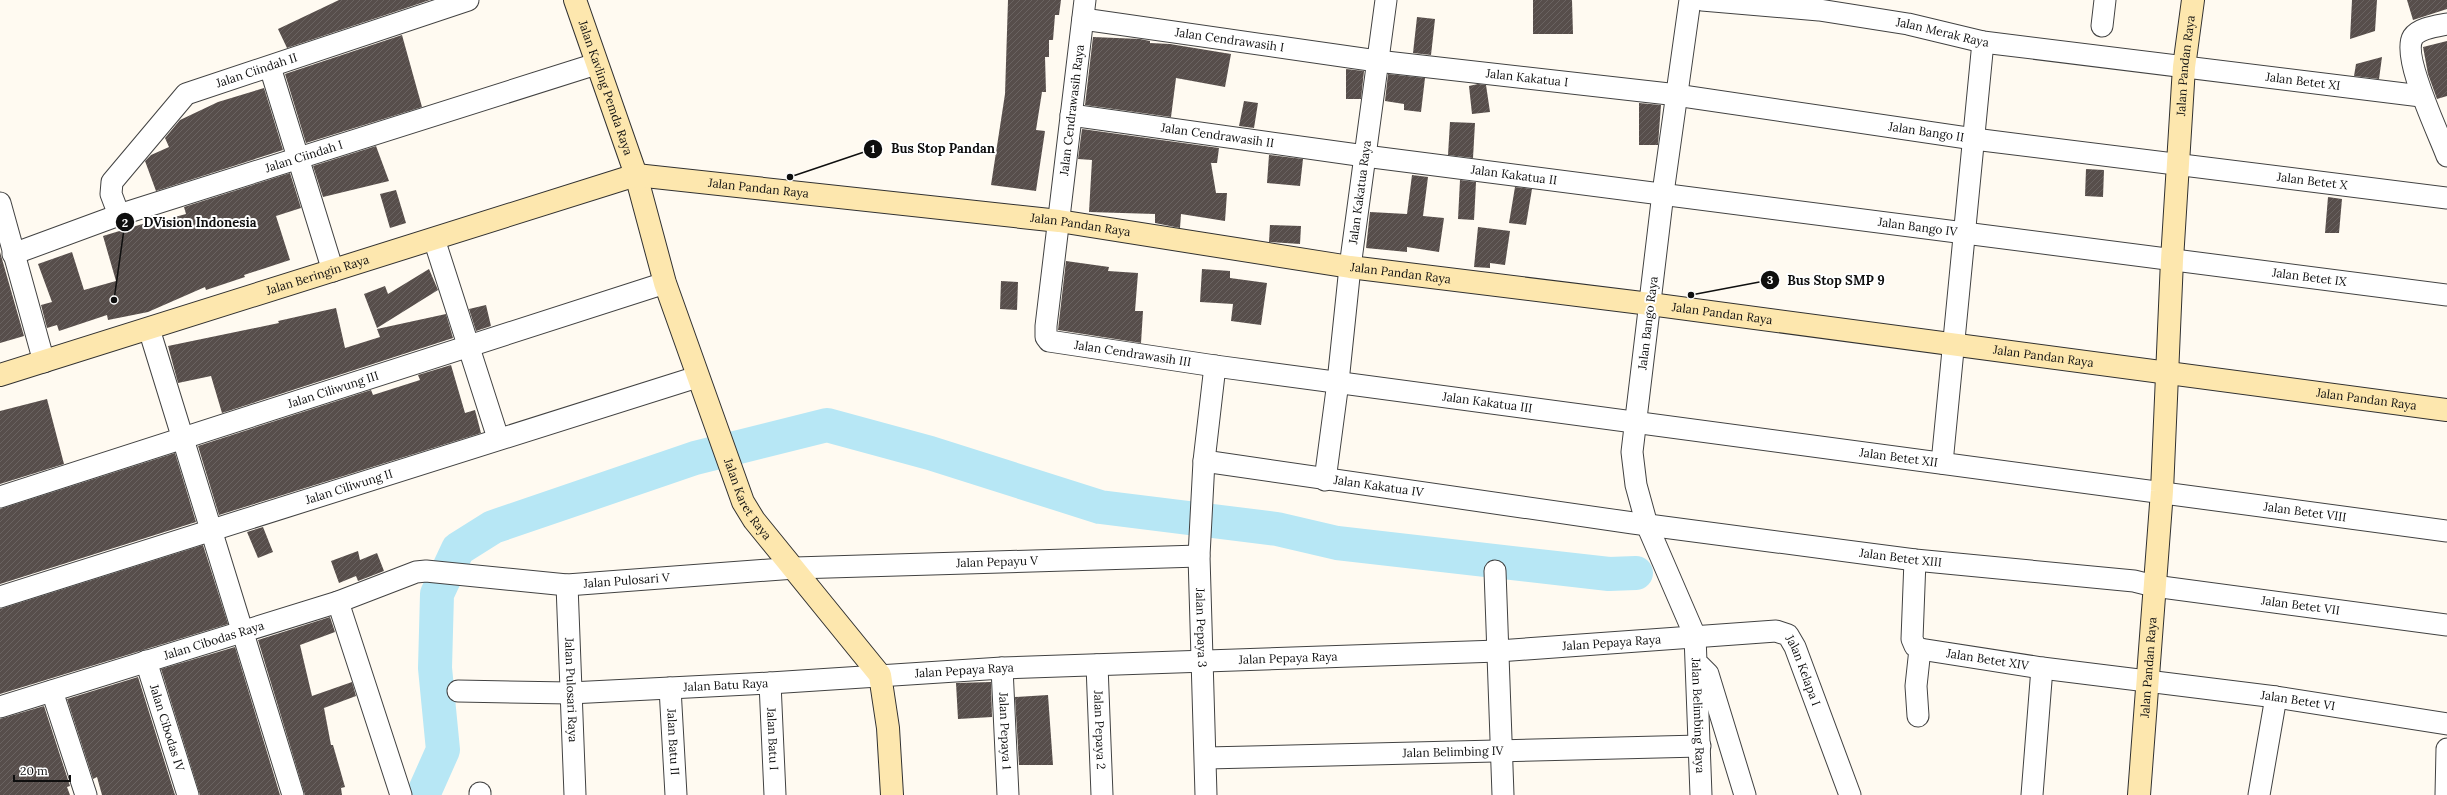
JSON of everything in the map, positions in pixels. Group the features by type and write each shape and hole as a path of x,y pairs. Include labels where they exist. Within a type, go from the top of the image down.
{"street":[{"name":"Jalan Ciindah II","path":"119,215 111,194 112,182 182,98 190,92 270,67 468,0"},
{"name":"Jalan Kavling Pemda Raya","path":"575,0 596,64 636,175"},
{"name":"Jalan Kakatua Raya","path":"1325,480 1338,382 1350,267 1386,0"},
{"name":"Jalan Bango Raya","path":"1690,0 1663,193 1636,423 1633,471 1648,525 1695,636"},
{"name":"Jalan Merak Raya","path":"1702,0 1819,10 1908,24 1983,42 2184,67"},
{"path":"2102,26 2105,0"},
{"name":"Jalan Pandan Raya","path":"2139,795 2162,491 2166,372 2177,165 2184,67 2193,0"},
{"name":"Jalan Cendrawasih I","path":"1084,10 1377,61"},
{"name":"Jalan Cendrawasih Raya","path":"1059,221 1084,10"},
{"path":"2446,150 2421,96 2410,45 2414,37 2420,31 2447,24"},
{"path":"1942,463 1983,42"},
{"name":"Jalan Kakatua I","path":"1377,61 1677,95"},
{"name":"Jalan Ciindah I","path":"13,254 119,215 300,159 596,64"},
{"path":"270,67 300,159 333,271"},
{"name":"Jalan Betet XI","path":"2184,67 2421,96"},
{"name":"Jalan Bango II","path":"1677,95 1974,139 2177,165"},
{"name":"Jalan Cendrawasih II","path":"1071,115 1365,156"},
{"name":"Jalan Kakatua II","path":"1365,156 1663,193"},
{"name":"Jalan Betet X","path":"2177,165 2447,198"},
{"name":"Jalan Pandan Raya","path":"636,175 1059,221 1350,267 1650,304 2447,410"},
{"name":"Jalan Beringin Raya","path":"0,375 636,175"},
{"name":"Jalan Karet Raya","path":"636,175 665,283 716,430 743,502 754,520 795,568 880,675 888,728 892,795"},
{"name":"Jalan Bango IV","path":"1663,193 2172,260"},
{"path":"0,203 44,362"},
{"name":"Jalan Cendrawasih III","path":"1059,221 1046,326 1048,340 1215,366 1338,382"},
{"path":"434,239 498,438"},
{"name":"Jalan Betet IX","path":"2172,260 2447,295"},
{"name":"Jalan Ciliwung III","path":"0,497 182,440 665,283"},
{"path":"148,329 293,795"},
{"path":"1204,461 1215,366"},
{"name":"Jalan Ciliwung II","path":"0,597 697,376"},
{"name":"Jalan Kakatua III","path":"1338,382 1636,423"},
{"name":"Jalan Betet XII","path":"1636,423 2162,491"},
{"name":"Jalan Kakatua IV","path":"1204,461 1325,480 1648,525"},
{"name":"Jalan Pepaya 3","path":"1204,461 1199,533 1199,556 1206,795"},
{"name":"Jalan Betet VIII","path":"2162,491 2447,531"},
{"name":"Jalan Betet XIII","path":"1648,525 1915,560 2134,581 2154,586"},
{"name":"Jalan Pepayu V","path":"795,568 1199,556"},
{"path":"1915,560 1912,639 1914,646 1920,649 1916,686 1918,716"},
{"name":"Jalan Pulosari V","path":"426,571 567,585 795,568"},
{"name":"Jalan Cibodas Raya","path":"0,707 338,602 416,572 426,571"},
{"path":"1495,571 1503,795"},
{"name":"Jalan Pulosari Raya","path":"567,585 575,795"},
{"name":"Jalan Betet VII","path":"2154,586 2447,625"},
{"path":"338,602 401,795"},
{"name":"Jalan Kelapa I","path":"1695,636 1776,631 1788,635 1794,647 1850,795"},
{"name":"Jalan Pepaya Raya","path":"880,675 1002,668 1097,666 1202,660 1498,651 1695,636"},
{"name":"Jalan Belimbing Raya","path":"1695,636 1701,795"},
{"name":"Jalan Betet XIV","path":"1920,649 2042,668 2148,681"},
{"name":"Jalan Cibodas IV","path":"146,661 188,795"},
{"path":"1697,664 1708,674 1745,795"},
{"name":"Jalan Pepaya 2","path":"1097,666 1102,795"},
{"name":"Jalan Pepaya 1","path":"1002,668 1008,795"},
{"path":"2032,795 2042,668"},
{"name":"Jalan Batu Raya","path":"458,691 570,693 770,683 880,675"},
{"name":"Jalan Betet VI","path":"2148,681 2276,697 2447,724"},
{"name":"Jalan Batu I","path":"770,683 775,795"},
{"name":"Jalan Batu II","path":"670,688 676,795"},
{"path":"52,690 86,795"},
{"path":"2259,795 2276,697"},
{"name":"Jalan Belimbing IV","path":"1206,758 1700,746"},
{"path":"2446,795 2447,749"}],"building":[{"path":"339,0 430,0 287,48 278,29"},
{"path":"1008,0 1061,0 1059,15 1055,15 1053,40 1049,40 1049,57 1045,57 1046,92 1042,92 1036,130 1045,131 1036,191 991,185 1005,94"},
{"path":"1533,0 1572,0 1573,34 1533,34"},
{"path":"2352,0 2377,0 2375,31 2350,39"},
{"path":"2407,0 2447,0 2447,9 2413,20"},
{"path":"1417,17 1435,19 1431,55 1413,53"},
{"path":"402,35 422,107 306,143 285,74"},
{"path":"1093,37 1140,39 1150,41 1150,43 1170,44 1231,54 1225,87 1176,78 1171,117 1085,105"},
{"path":"2447,41 2447,96 2437,99 2428,74 2423,47"},
{"path":"2382,57 2379,79 2354,76 2356,64"},
{"path":"1346,69 1364,71 1361,99 1346,99"},
{"path":"1388,74 1425,78 1421,112 1404,110 1404,104 1385,101"},
{"path":"1478,84 1486,85 1490,112 1472,114 1469,86"},
{"path":"264,88 283,150 156,191 145,161 151,155 169,147 165,138 180,120 218,102"},
{"path":"1244,101 1258,103 1254,128 1239,126"},
{"path":"1639,103 1661,105 1658,145 1639,145"},
{"path":"1450,122 1475,123 1473,158 1448,155"},
{"path":"1082,129 1219,148 1217,163 1211,163 1216,193 1227,193 1225,221 1181,214 1180,228 1155,223 1155,214 1089,212 1092,160 1078,159"},
{"path":"376,146 389,181 323,197 313,166"},
{"path":"1269,155 1303,159 1300,186 1267,183"},
{"path":"2086,169 2104,170 2103,197 2085,196"},
{"path":"290,173 301,208 276,216 290,260 244,275 245,277 206,290 205,287 148,312 108,320 107,315 59,331 57,325 47,328 41,305 52,302 38,264 72,252 84,290 116,281 103,236 149,222 149,224 186,214 184,207"},
{"path":"1412,175 1428,177 1423,216 1444,218 1439,252 1407,247 1407,252 1366,248 1370,212 1407,214"},
{"path":"1460,180 1476,182 1474,220 1458,219"},
{"path":"1515,187 1532,189 1526,225 1509,223"},
{"path":"396,190 406,223 390,228 380,194"},
{"path":"2328,197 2342,199 2339,233 2325,233"},
{"path":"1270,225 1301,226 1300,244 1269,242"},
{"path":"1478,227 1510,231 1505,265 1490,263 1490,268 1474,267"},
{"path":"0,252 24,336 0,343"},
{"path":"1066,261 1109,267 1108,271 1138,273 1135,311 1143,311 1141,343 1058,330"},
{"path":"429,269 438,290 377,328 364,294 385,286 388,294"},
{"path":"1202,269 1230,271 1230,278 1267,283 1261,325 1231,321 1233,304 1200,302"},
{"path":"1001,281 1018,282 1017,310 1000,309"},
{"path":"486,305 491,326 476,331 469,309"},
{"path":"336,308 345,348 380,337 377,329 446,314 453,338 222,413 211,376 178,383 168,346 279,323 278,321"},
{"path":"451,365 465,413 475,410 481,433 219,515 198,446 371,390 373,395 420,380 418,375"},
{"path":"47,399 64,464 0,484 0,411"},
{"path":"175,453 196,522 0,584 0,509"},
{"path":"263,527 273,552 258,558 247,532"},
{"path":"203,545 228,624 0,694 0,609"},
{"path":"358,551 360,560 377,553 384,571 358,581 356,576 339,583 331,561"},
{"path":"330,617 335,632 300,645 312,696 352,682 356,696 324,708 331,745 333,745 345,787 341,788 342,795 305,795 258,640"},
{"path":"235,647 280,795 200,795 161,669"},
{"path":"138,677 175,795 102,795 97,777 93,779 67,699"},
{"path":"991,682 992,717 958,719 956,683"},
{"path":"1048,695 1053,765 1019,765 1015,697"},
{"path":"44,706 70,786 67,787 70,795 0,795 0,719"}],"waterway":[{"path":"423,795 443,750 435,668 437,594 458,549 493,527 695,458 827,425 930,453 1100,507 1277,529 1337,543 1609,574 1636,573"}],"place":[{"name":"Bus Stop Pandan","path":"790,177"},
{"name":"Bus Stop SMP 9","path":"1691,295"},
{"name":"DVision Indonesia","path":"114,300"}]}
